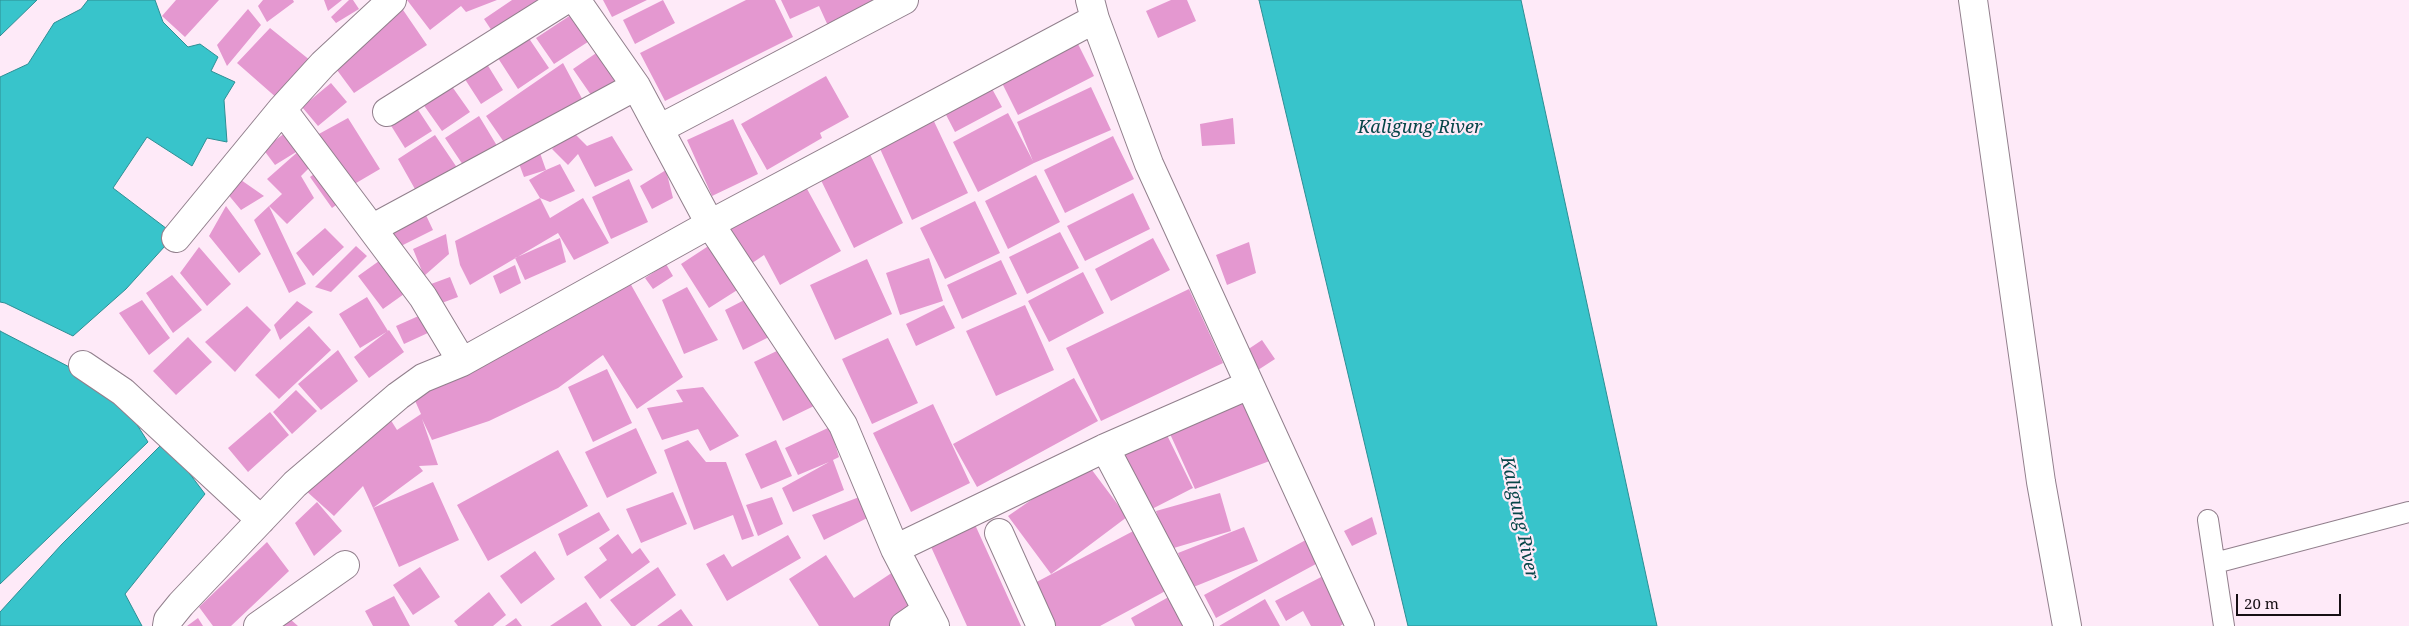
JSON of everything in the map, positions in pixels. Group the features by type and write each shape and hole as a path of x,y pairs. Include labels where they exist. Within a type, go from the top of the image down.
{"street":[{"path":"176,238 282,109 323,64 392,0"},
{"path":"387,112 565,0"},
{"path":"576,0 636,86 710,224 843,425 895,549 931,618 904,626"},
{"path":"659,129 904,0"},
{"path":"1973,0 2041,482 2067,626"},
{"path":"166,626 168,620 181,604 295,484 398,396 423,378 462,362 1092,10 1149,164 1360,626"},
{"path":"373,228 636,86"},
{"path":"282,109 423,297 462,362"},
{"path":"83,365 122,392 261,520"},
{"path":"895,549 1105,448 1249,386"},
{"path":"1105,448 1199,626"},
{"path":"999,533 1041,626"},
{"path":"258,626 345,565"}],"lane":[{"path":"2215,562 2409,512"},
{"path":"2208,520 2224,626"}],"water":[{"path":"0,0 37,0 0,36"},
{"path":"88,0 155,0 163,22 188,47 200,44 218,57 211,71 235,82 224,100 227,142 207,138 192,166 147,137 113,188 175,235 126,289 73,336 0,302 0,77 28,64 54,23 81,9"},
{"name":"Kaligung River","path":"1259,0 1521,0 1657,626 1408,626"},
{"path":"0,331 79,372 120,398 148,442 0,584"},
{"path":"165,441 205,494 125,594 142,626 0,626 0,612 62,544"}],"building":[{"path":"176,0 219,0 185,37 162,16"},
{"path":"263,0 293,0 294,2 267,22 258,6"},
{"path":"324,0 342,0 328,11"},
{"path":"349,0 353,0 359,9 336,23 331,17"},
{"path":"407,0 497,0 466,12 461,6 430,30"},
{"path":"512,0 559,0 498,40 484,19"},
{"path":"603,0 647,0 612,17"},
{"path":"663,0 675,23 635,44 623,20"},
{"path":"746,0 775,0 793,37 665,101 640,53"},
{"path":"781,0 889,0 829,28 819,6 790,19"},
{"path":"1171,0 1187,0 1196,21 1158,38 1146,11"},
{"path":"399,4 427,45 354,93 334,66"},
{"path":"248,9 261,25 227,66 217,45"},
{"path":"580,9 597,36 554,64 536,38"},
{"path":"270,28 311,61 278,99 237,63"},
{"path":"526,34 549,68 518,89 496,55"},
{"path":"1077,42 1094,76 1018,115 1001,81"},
{"path":"605,47 623,80 591,95 573,69"},
{"path":"482,56 503,90 481,104 459,70"},
{"path":"563,63 587,108 508,148 486,116"},
{"path":"826,76 849,117 820,133 822,138 767,170 741,124"},
{"path":"446,78 470,112 442,131 418,97"},
{"path":"331,83 347,102 318,126 302,107"},
{"path":"990,85 1002,107 955,132 943,109"},
{"path":"1091,87 1111,130 1034,163 978,192 953,142 1008,113 1033,161 1017,122"},
{"path":"411,99 432,131 405,148 385,116"},
{"path":"931,115 968,193 912,220 877,142"},
{"path":"479,116 502,154 469,174 445,138"},
{"path":"348,118 380,169 351,186 317,135"},
{"path":"1233,118 1235,144 1202,146 1200,124"},
{"path":"733,119 758,174 712,196 687,140"},
{"path":"571,130 587,146 612,136 633,170 595,187 578,154 568,165 552,149"},
{"path":"285,133 301,149 275,165 263,149"},
{"path":"435,135 462,175 420,198 398,159"},
{"path":"1113,136 1134,179 1065,213 1044,170"},
{"path":"867,148 903,223 854,248 817,172"},
{"path":"301,149 314,163 301,176 314,198 287,224 269,206 282,194 267,179"},
{"path":"540,153 546,170 524,177 518,161"},
{"path":"560,164 575,191 550,202 540,198 529,180"},
{"path":"321,169 343,200 332,208 310,177"},
{"path":"666,170 673,198 652,209 640,186"},
{"path":"1036,175 1060,222 1008,249 985,201"},
{"path":"629,179 648,222 611,239 592,197"},
{"path":"241,180 264,196 241,210 226,192"},
{"path":"806,187 841,251 780,285 764,255 745,268 717,227"},
{"path":"1133,193 1150,229 1085,261 1067,226"},
{"path":"540,198 550,218 583,198 609,243 574,260 558,233 470,285 460,265 455,241"},
{"path":"975,201 1000,253 945,279 920,228"},
{"path":"226,206 261,254 239,273 209,236"},
{"path":"269,206 306,284 289,293 254,220"},
{"path":"424,211 433,230 397,248 388,229"},
{"path":"325,228 344,247 313,276 296,253"},
{"path":"1060,232 1079,268 1027,294 1009,257"},
{"path":"446,234 449,254 424,276 413,249"},
{"path":"560,238 566,262 525,280 515,258"},
{"path":"1153,238 1170,270 1111,301 1095,269"},
{"path":"1249,242 1256,273 1227,285 1216,255"},
{"path":"713,243 742,287 709,308 681,264"},
{"path":"356,246 367,256 331,292 315,287"},
{"path":"199,247 231,284 207,306 180,273"},
{"path":"386,256 411,289 383,309 358,276"},
{"path":"929,258 943,301 900,315 886,273"},
{"path":"867,259 892,314 835,340 810,285"},
{"path":"1001,260 1017,294 962,319 947,285"},
{"path":"666,264 673,276 653,289 645,278"},
{"path":"515,265 521,283 500,294 493,276"},
{"path":"1083,272 1104,313 1049,342 1028,301"},
{"path":"172,275 202,310 173,333 146,293"},
{"path":"450,277 458,297 439,304 431,284"},
{"path":"630,283 683,377 637,409 603,355 558,388 489,421 432,440 422,419 438,465 419,466 423,471 373,508 363,486 334,516 304,489 387,414 397,430 421,414 412,394 553,328 580,308"},
{"path":"687,287 718,340 684,354 662,300"},
{"path":"1189,289 1223,363 1101,421 1066,348"},
{"path":"752,296 771,336 743,350 725,310"},
{"path":"367,297 388,331 360,348 339,314"},
{"path":"142,300 170,338 149,355 119,313"},
{"path":"297,301 313,312 280,340 274,325"},
{"path":"944,305 955,328 916,346 906,324"},
{"path":"1025,305 1054,370 996,396 966,331"},
{"path":"247,306 271,330 235,372 205,342"},
{"path":"423,314 430,332 404,344 396,326"},
{"path":"309,326 331,350 279,399 255,375"},
{"path":"389,330 404,352 369,378 354,357"},
{"path":"188,337 212,362 176,395 153,371"},
{"path":"888,338 918,403 872,424 842,359"},
{"path":"1262,340 1275,359 1258,370 1244,352"},
{"path":"785,347 814,406 783,421 754,362"},
{"path":"338,350 358,381 321,410 298,384"},
{"path":"607,369 632,423 593,442 568,387"},
{"path":"1074,378 1098,421 977,487 953,444"},
{"path":"703,387 739,436 710,451 698,429 662,440 647,408 683,402 676,390"},
{"path":"296,390 317,411 292,434 273,412"},
{"path":"1244,390 1275,459 1195,489 1166,425"},
{"path":"933,404 970,483 911,512 873,433"},
{"path":"270,412 289,435 248,472 228,448"},
{"path":"830,427 839,457 833,460 844,490 793,512 782,488 829,462 798,475 785,448"},
{"path":"636,428 657,473 607,498 585,452"},
{"path":"1166,433 1193,488 1150,510 1120,445"},
{"path":"688,440 706,462 726,462 754,536 742,540 733,515 694,530 664,450"},
{"path":"776,440 792,476 761,489 745,454"},
{"path":"558,450 588,506 488,561 457,505"},
{"path":"1086,462 1127,517 1051,574 1008,516"},
{"path":"433,482 459,540 399,567 373,508"},
{"path":"673,492 687,524 641,543 626,509"},
{"path":"1220,493 1231,531 1167,550 1156,511"},
{"path":"862,496 871,516 824,540 812,515"},
{"path":"772,497 783,524 758,536 746,505"},
{"path":"317,502 342,531 314,556 295,523"},
{"path":"599,512 610,530 567,556 558,534"},
{"path":"1372,517 1377,534 1352,546 1344,531"},
{"path":"972,518 1021,626 967,626 927,538"},
{"path":"1244,527 1258,561 1191,588 1178,553"},
{"path":"1139,528 1171,588 1100,626 1049,626 1029,586"},
{"path":"618,534 632,554 640,548 650,562 600,599 584,577 607,560 599,548"},
{"path":"788,535 801,558 727,601 706,564 724,554 732,567"},
{"path":"1315,535 1327,558 1216,618 1204,595"},
{"path":"267,542 289,571 231,626 213,626 199,607"},
{"path":"535,551 555,579 521,604 500,576"},
{"path":"826,555 854,598 896,570 922,609 896,626 819,626 789,579"},
{"path":"420,567 440,597 413,615 393,585"},
{"path":"658,567 676,595 635,626 631,626 610,600"},
{"path":"1325,575 1349,621 1340,626 1311,626 1303,611 1286,621 1275,601"},
{"path":"489,592 506,615 493,626 458,626 454,621"},
{"path":"1174,594 1191,626 1135,626 1131,618"},
{"path":"394,596 410,626 373,626 365,611"},
{"path":"1265,599 1280,626 1219,626"},
{"path":"586,602 602,626 550,626"},
{"path":"681,609 693,626 657,626"},
{"path":"282,612 298,626 268,626"},
{"path":"198,618 203,626 187,626"},
{"path":"516,618 522,626 505,626"}]}
